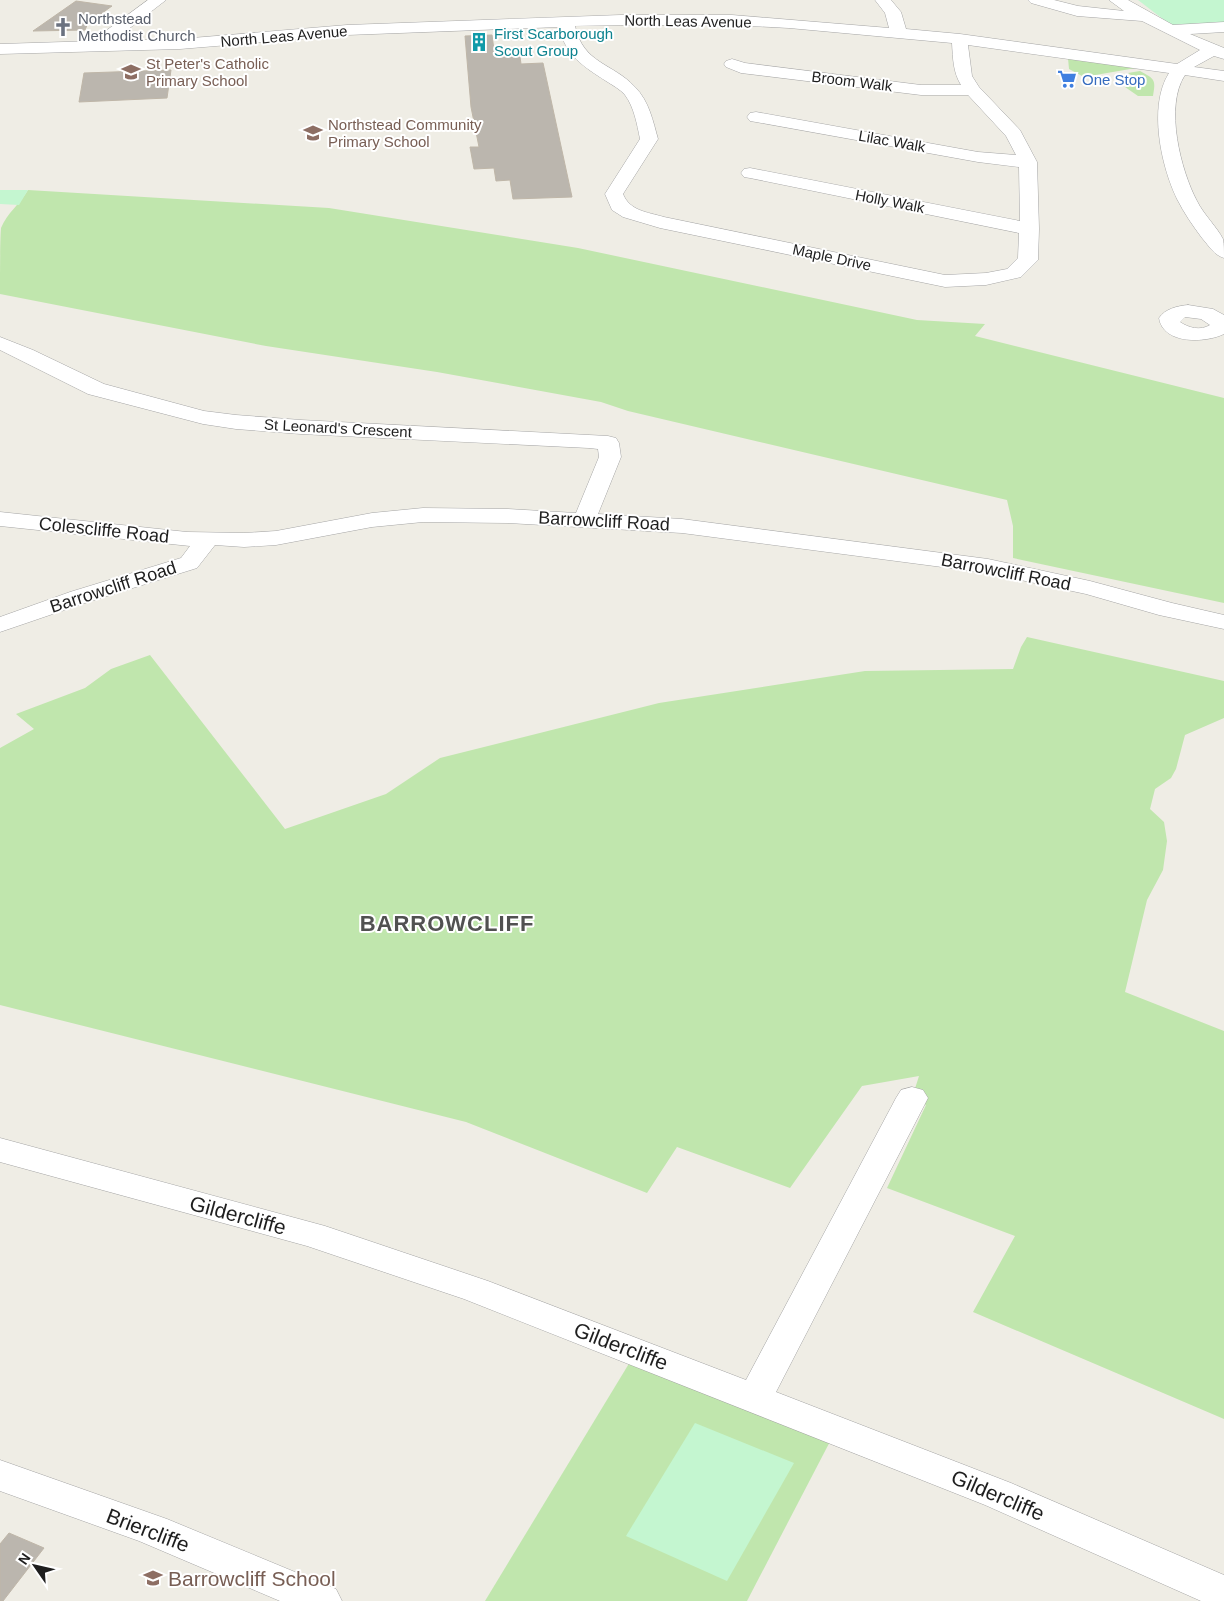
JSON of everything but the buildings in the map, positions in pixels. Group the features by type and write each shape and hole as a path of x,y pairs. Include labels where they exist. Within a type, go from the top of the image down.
{"street":[{"path":"100,47 109,36 158,0"},
{"path":"883,0 893,12 899,33"},
{"path":"1036,0 1077,11 1144,17"},
{"path":"1117,0 1144,17 1218,52"},
{"name":"North Leas Avenue","path":"0,49 180,44 347,30 621,20 732,20 789,22 960,39 1224,76"},
{"name":"Maple Drive","path":"566,22 568,37 573,48 590,63 630,91 643,113 649,139 614,194 619,206 630,213 660,222 944,281 986,279 1014,273 1028,260 1030,229 1028,162 1014,134 973,90 964,76 960,39"},
{"path":"1170,30 1224,27"},
{"path":"1218,52 1180,70 1171,86 1166,115 1172,158 1183,193 1206,230 1224,252"},
{"name":"Broom Walk","path":"732,64 741,68 921,90 973,90"},
{"name":"Lilac Walk","path":"756,117 978,157 1028,162"},
{"name":"Holly Walk","path":"750,173 1030,229"},
{"name":"St Leonard's Crescent","path":"0,343 96,389 203,417 236,422 301,427 608,443 610,457 584,521"},
{"name":"Barrowcliff Road","path":"0,626 79,597 189,563 209,538 244,540 276,538 372,520 423,515 508,516 682,526 988,566 1090,588 1168,610 1224,622"},
{"name":"Colescliffe Road","path":"0,519 187,539 209,538"},
{"path":"755,1398 912,1098"},
{"name":"Gildercliffe","path":"0,1150 313,1235 476,1290 998,1494 1224,1593"},
{"name":"Briercliffe","path":"0,1475 153,1530 322,1601"}],"green space":[{"path":"1138,0 1224,0 1224,24 1172,26"},
{"path":"1068,58 1136,68 1084,77 1069,69"},
{"path":"1140,71 1153,80 1153,96 1138,96 1125,87 1143,83 1128,73"},
{"path":"0,190 28,190 19,205 0,204"},
{"path":"28,190 329,208 578,248 917,320 985,324 975,336 1224,398 1224,603 1013,558 1013,526 1007,500 628,411 601,402 437,372 266,346 0,294 1,228"},
{"path":"1027,637 1224,681 1224,718 1185,735 1176,769 1171,778 1155,789 1150,809 1164,822 1167,841 1163,870 1147,900 1125,992 1224,1031 1224,1419 973,1312 1015,1236 887,1188 926,1105 912,1098 919,1076 862,1086 790,1188 677,1147 647,1193 466,1122 0,1005 0,748 34,729 16,714 85,688 111,669 150,655 285,829 386,794 440,758 659,703 865,671 1013,669"},
{"path":"636,1352 836,1430 747,1601 485,1601"},
{"path":"695,1423 794,1463 727,1581 626,1536"}],"place":[{"name":"Northstead Methodist Church","path":"63,27"},
{"name":"First Scarborough Scout Group","path":"479,42"},
{"name":"St Peter's Catholic Primary School","path":"131,72"},
{"name":"One Stop","path":"1067,79"},
{"name":"Northstead Community Primary School","path":"313,133"},
{"name":"Barrowcliff School","path":"153,1578"}],"district":[{"name":"BARROWCLIFF","path":"447,923"}]}
